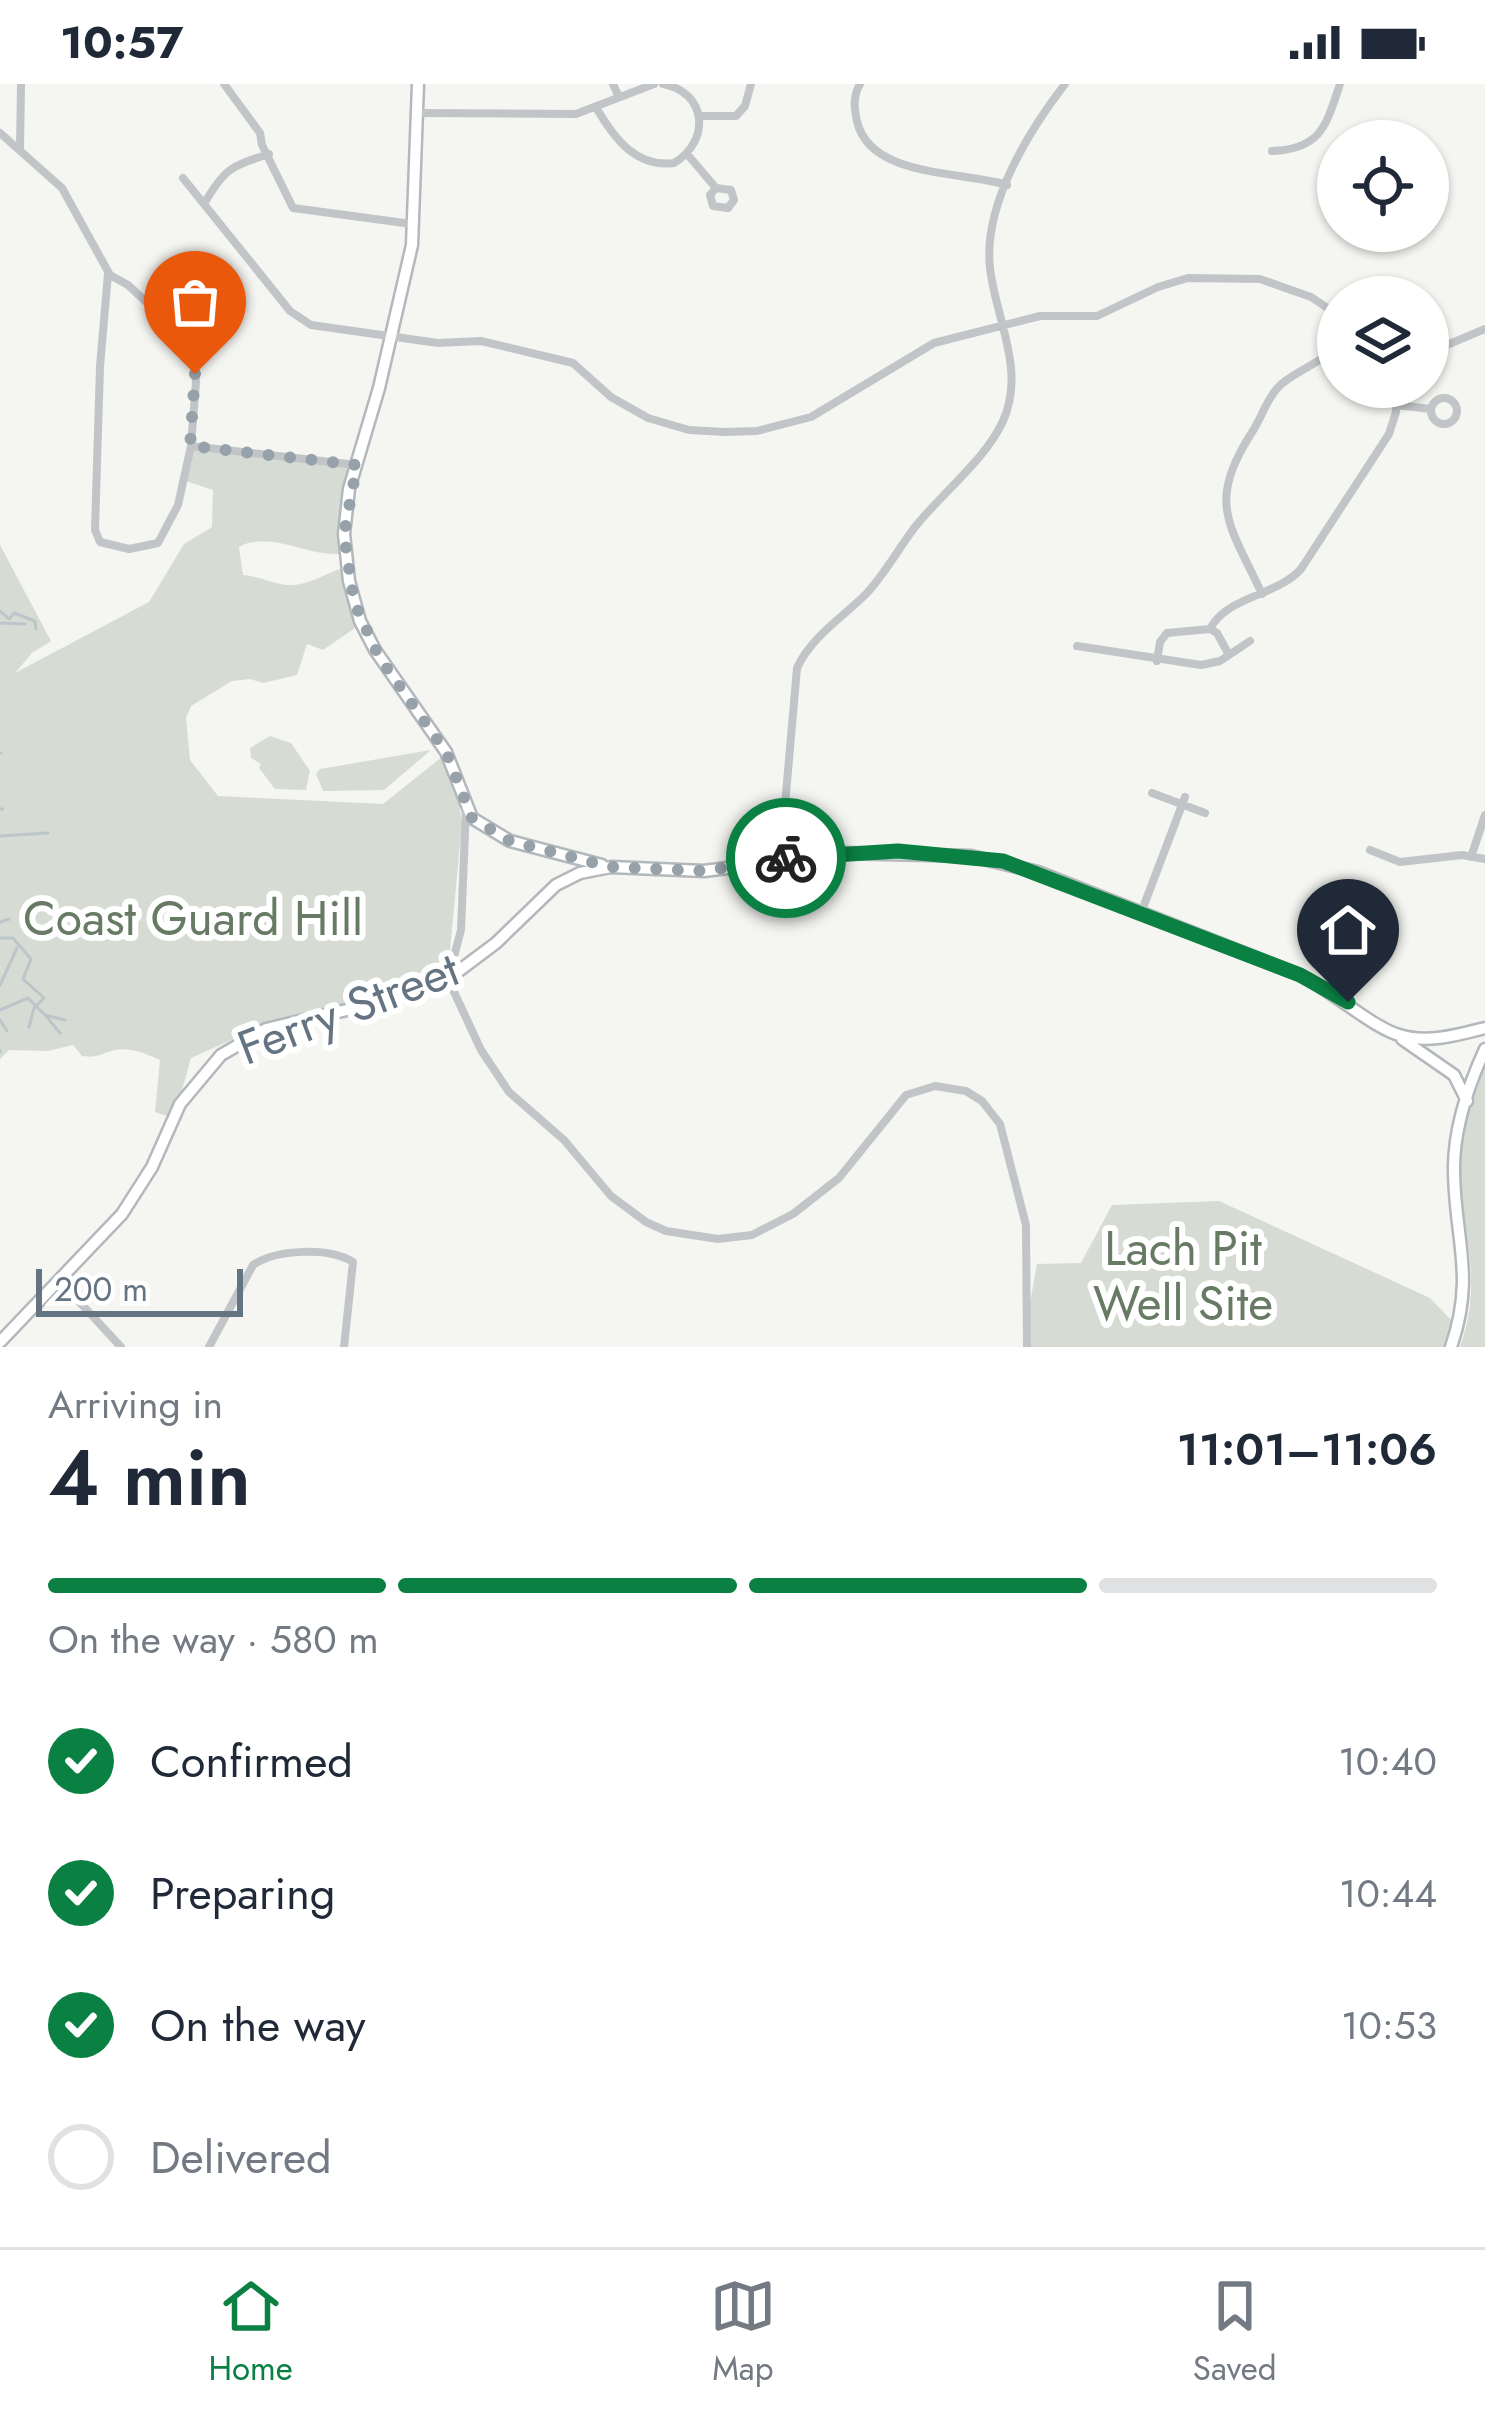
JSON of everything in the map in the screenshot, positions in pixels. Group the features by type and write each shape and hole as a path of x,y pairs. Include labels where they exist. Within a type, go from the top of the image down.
{"street":[{"path":"20,84 20,148"},
{"path":"224,84 250,114 293,208 414,224"},
{"path":"418,84 414,224 344,534 354,602 379,657 446,752 472,818 501,837 611,867"},
{"path":"613,84 619,97"},
{"path":"417,113 560,115 598,109 654,84"},
{"path":"598,109 616,139 641,158 668,165 687,154 698,136 700,116 689,88 663,84"},
{"path":"700,116 736,116 746,106 751,84"},
{"path":"860,84 855,93 858,127 879,156 899,165 974,175 1007,185"},
{"path":"805,856 804,844 784,805 797,668 807,651 874,584 1002,425 1012,378 989,249 1007,185 1043,112 1065,84"},
{"path":"1272,151 1301,148 1321,133 1340,84"},
{"path":"0,133 62,188 108,272 172,324 190,346 196,382 178,505 158,543 129,549 100,542 95,530 108,272"},
{"path":"204,204 221,174 269,154"},
{"path":"687,154 716,188"},
{"path":"183,178 299,319 310,326 438,343 481,341 572,363 611,397 648,418 679,428 757,431 800,421 845,399 925,346 1040,316 1097,316 1188,278 1261,279 1317,303"},
{"path":"1449,344 1485,329"},
{"path":"1262,594 1228,520 1229,471 1277,388 1317,363"},
{"path":"1210,628 1223,612 1294,577 1310,559 1383,444 1395,408"},
{"path":"1417,408 1431,410"},
{"path":"190,446 357,465"},
{"path":"1157,661 1166,633 1210,628 1229,655"},
{"path":"1077,646 1202,665 1250,641"},
{"path":"1152,793 1184,801 1205,813"},
{"path":"465,800 460,930 448,979 481,1050 509,1092 564,1140 595,1179 624,1207 666,1231 693,1238 752,1235 793,1214 839,1178 906,1095 952,1086 982,1101 1000,1124 1007,1146 1030,1249 1027,1347"},
{"path":"1141,914 1184,801"},
{"path":"1472,857 1485,815"},
{"path":"1370,850 1400,862 1485,859"},
{"name":"Ferry Street","path":"0,1342 61,1282 134,1198 180,1104 221,1055 266,1029 406,996 448,979 496,943 556,885 580,873 611,867 704,871 805,856 898,851 986,858 1038,872 1311,980 1454,1075 1467,1101"},
{"path":"1395,1034 1439,1037 1485,1028"},
{"path":"1451,1347 1466,1286 1454,1166 1467,1101 1485,1049"},
{"path":"209,1347 248,1271 260,1260 335,1254 353,1262 344,1347"},
{"path":"61,1282 121,1347"}],"green space":[{"name":"Coast Guard Hill","path":"191,446 344,463 349,469 339,554 263,541 239,547 243,575 281,584 304,583 340,569 355,628 323,650 307,644 297,675 263,683 232,681 191,706 186,718 190,760 218,796 383,804 442,757 457,792 462,823 450,950 438,975 409,992 274,1021 191,1058 177,1108 167,1116 155,1112 160,1060 142,1053 124,1049 82,1056 73,1045 48,1051 9,1050 0,1059 0,545 51,641 32,653 15,673 149,602 184,544 212,527 213,490 183,480"},
{"path":"270,736 291,743 310,771 306,790 275,789 259,768 261,764 251,758 250,748"},
{"path":"431,750 384,790 323,791 316,774 320,769"},
{"path":"1485,1066 1485,1347 1460,1347 1471,1278 1460,1155"},
{"name":"Lach Pit Well Site","path":"1219,1201 1430,1298 1452,1321 1444,1347 1031,1347 1030,1303 1037,1264 1081,1263 1112,1205"}],"waterway":[{"path":"0,611 9,619 14,613 35,621 36,629"},
{"path":"0,623 25,624"},
{"path":"0,836 48,833"},
{"path":"0,922 9,919"},
{"path":"0,938 13,938 31,959 23,979 44,998 34,1008 29,1027"},
{"path":"0,985 17,948"},
{"path":"0,1010 28,998 45,1015 65,1020"},
{"path":"46,1016 60,1033"},
{"path":"0,1020 7,1031"}],"way so far":[{"path":"195,374 190,446 357,465 344,534 360,621 386,669 446,752 472,818 510,841 611,867 704,871 786,858"}],"route":[{"path":"786,858 898,851 1003,861 1300,975 1348,1002"}]}
